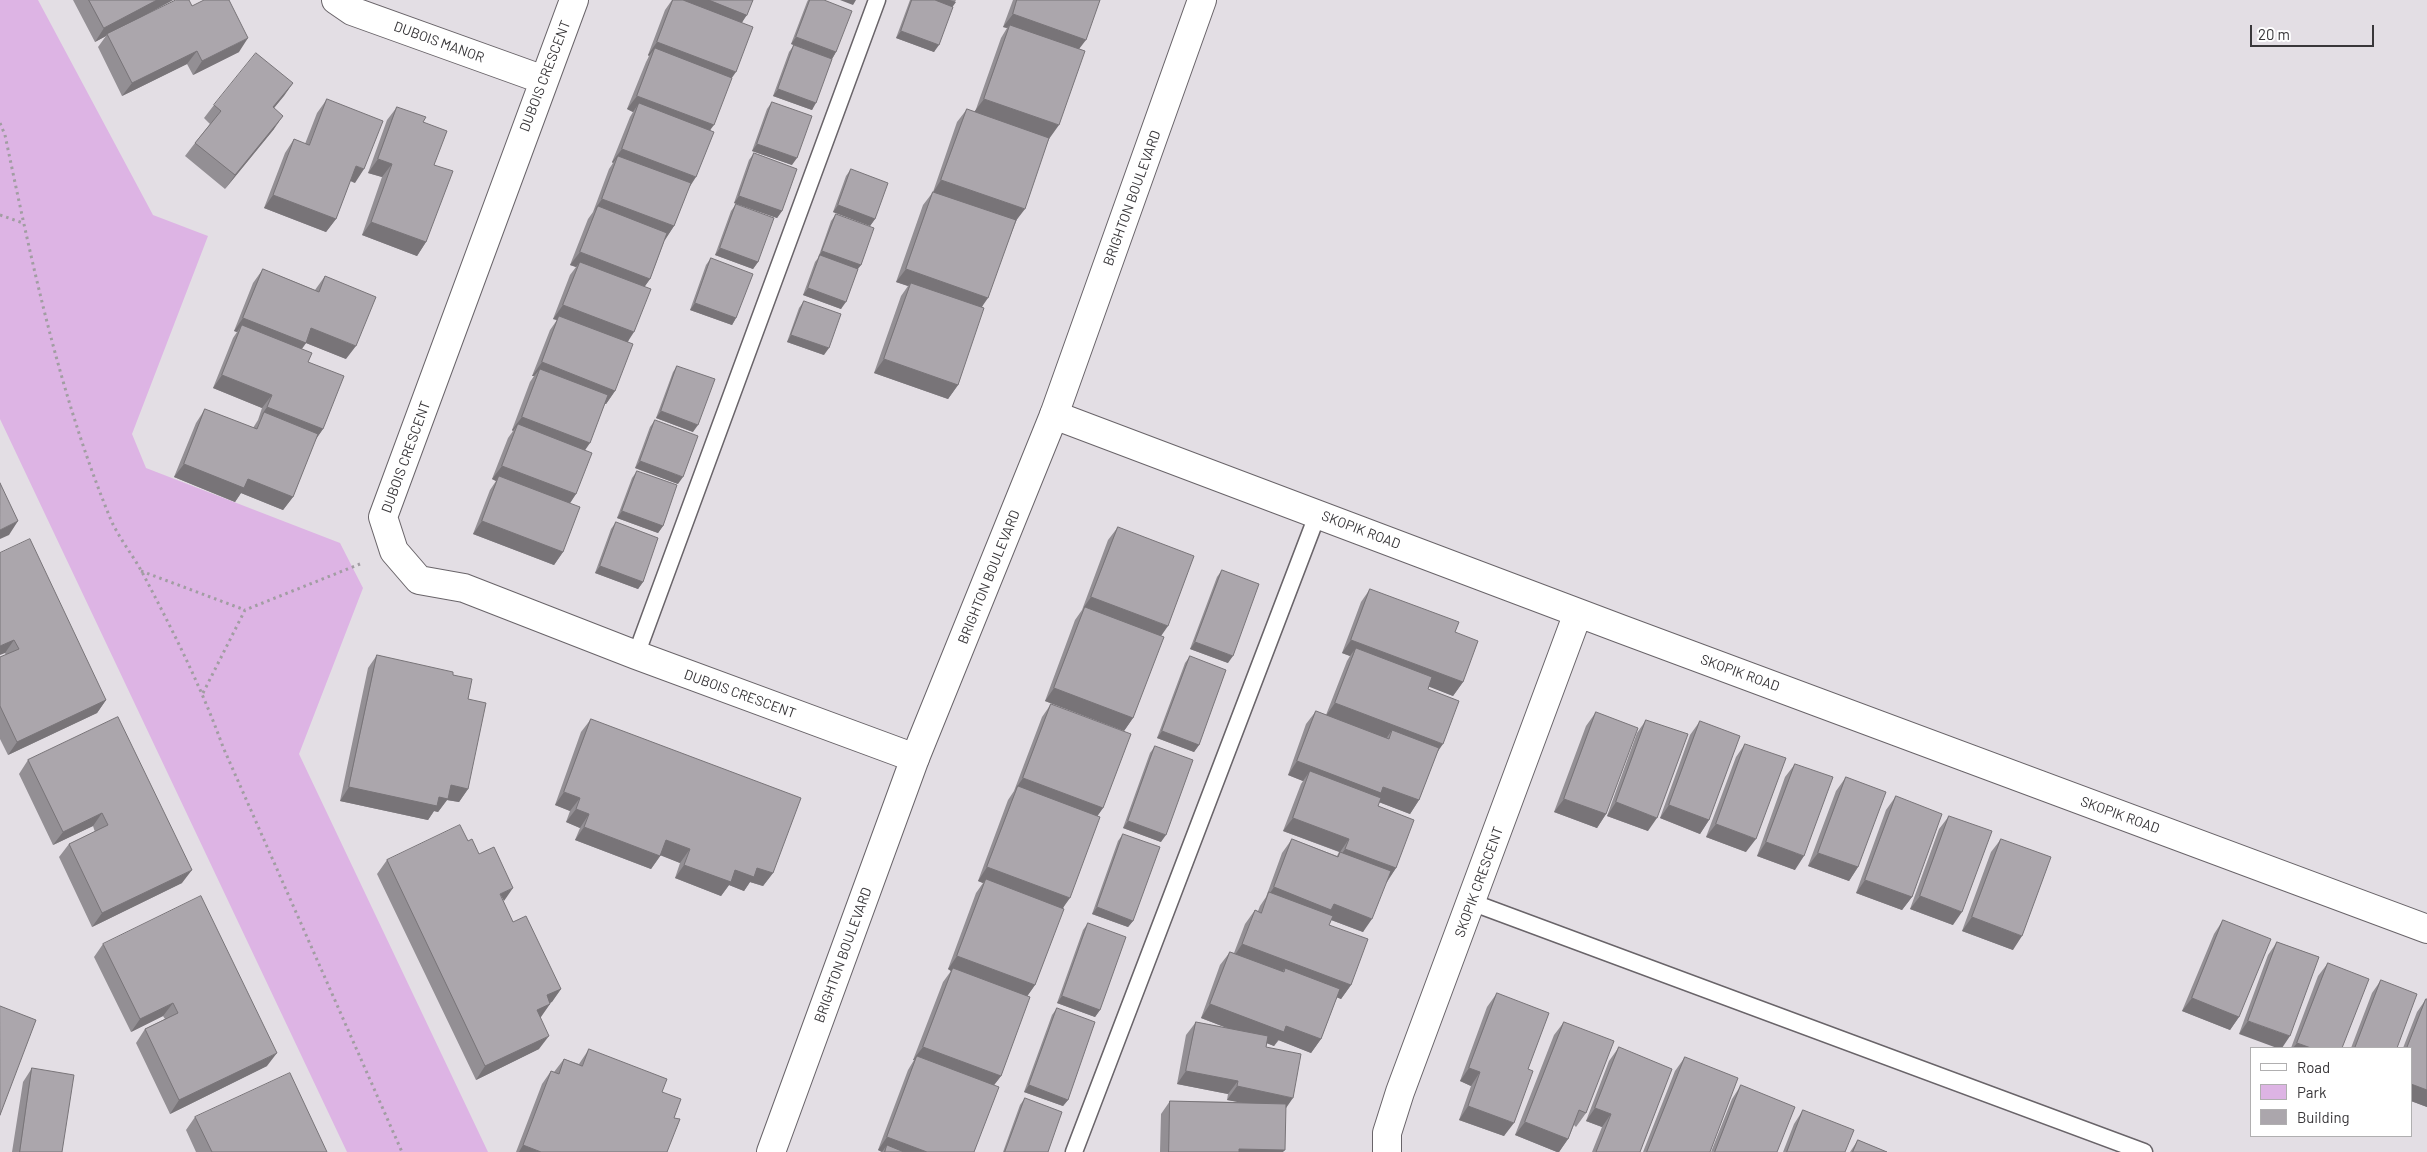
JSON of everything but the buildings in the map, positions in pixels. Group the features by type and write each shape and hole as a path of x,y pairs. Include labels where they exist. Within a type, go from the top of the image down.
{"street":[{"name":"DUBOIS MANOR","path":"336,0 352,10 544,80"},
{"name":"DUBOIS CRESCENT","path":"574,0 383,517 394,551 419,580 464,588 636,655 915,758"},
{"name":"BRIGHTON BOULEVARD","path":"771,1152 915,758 1054,415 1202,0"},
{"name":"SKOPIK ROAD","path":"1054,415 1318,513 1578,613 2427,929"},
{"name":"SKOPIK CRESCENT","path":"1387,1152 1387,1133 1400,1092 1578,613"}],"lane":[{"path":"636,655 877,0"},
{"path":"1074,1152 1318,513"},
{"path":"1471,902 2144,1152"}],"path":[{"path":"0,123 5,134 23,223 86,459 113,523 141,570 203,693 223,746 402,1152"},
{"path":"0,215 23,223"},
{"path":"203,693 245,610 350,568"},
{"path":"141,570 245,610"}],"green space":[{"path":"0,0 38,0 153,215 208,236 132,434 146,468 340,543 363,588 299,754 488,1152 347,1152 0,419"}]}
